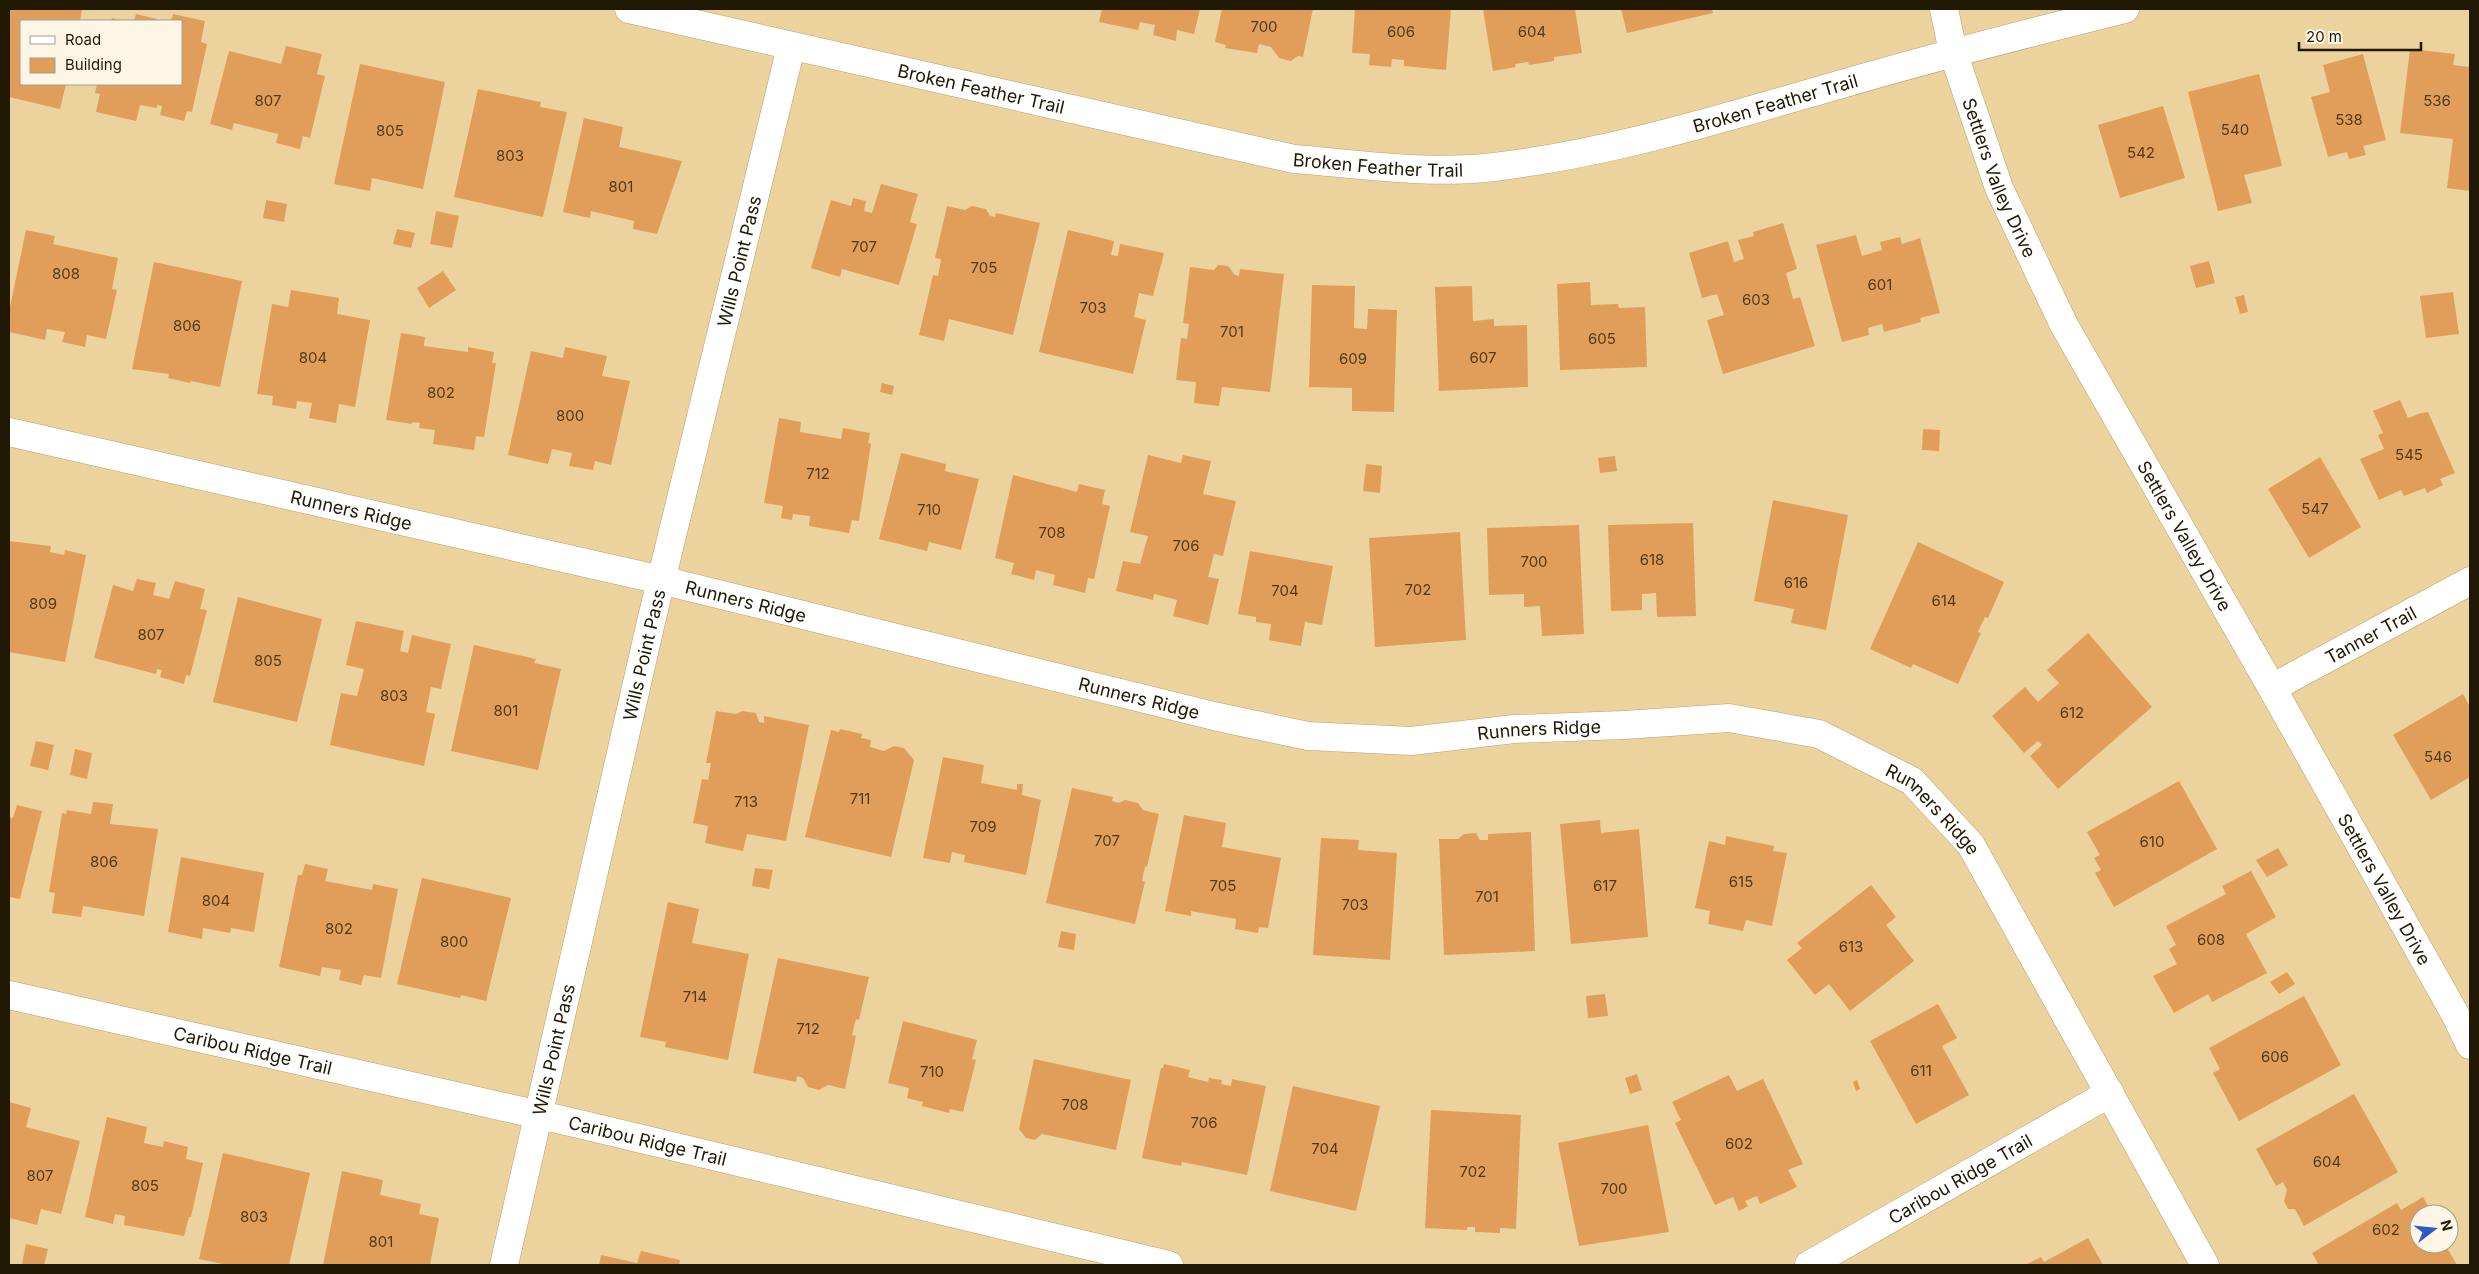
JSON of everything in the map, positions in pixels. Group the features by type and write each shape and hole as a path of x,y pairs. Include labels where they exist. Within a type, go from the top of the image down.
{"street":[{"name":"Broken Feather Trail","path":"629,9 791,47 1294,158 1406,169 1492,167 1599,151 1724,118 1953,52 2125,9"},
{"name":"Settlers Valley Drive","path":"1944,9 1953,52 1999,188 2064,326 2272,688 2455,1014 2470,1046"},
{"name":"Wills Point Pass","path":"504,1265 661,580 791,47"},
{"name":"Runners Ridge","path":"9,432 661,580 1218,717 1308,736 1411,741 1514,729 1624,725 1729,718 1819,734 1912,781 1971,845 2205,1265"},
{"name":"Tanner Trail","path":"2272,688 2470,581"},
{"name":"Caribou Ridge Trail","path":"9,995 537,1115 1169,1265"},
{"name":"Caribou Ridge Trail","path":"1809,1265 2110,1092"}],"building":[{"path":"9,9 82,9 80,20 20,20 20,85 66,85 60,109 9,97"},
{"path":"1102,9 1200,9 1194,34 1177,30 1176,41 1153,35 1155,25 1140,22 1138,30 1099,22"},
{"path":"1222,9 1313,9 1303,57 1298,56 1291,61 1279,58 1271,47 1259,44 1257,53 1225,48 1226,45 1215,42"},
{"path":"1355,9 1451,9 1446,70 1404,66 1404,60 1392,59 1391,67 1369,65 1370,54 1352,53"},
{"path":"1483,9 1575,9 1582,53 1554,57 1554,61 1529,65 1528,62 1515,64 1516,67 1493,71"},
{"path":"1621,9 1712,9 1713,13 1627,33"},
{"path":"136,14 157,19 156,20 134,20"},
{"path":"173,14 205,21 201,42 207,44 192,112 187,111 184,121 160,115 162,106 157,105 157,108 140,105 136,121 96,112 100,94 95,93 97,85 182,85 182,20 171,20"},
{"path":"286,46 322,54 317,74 325,76 310,138 303,136 300,149 276,143 278,134 234,123 232,130 210,124 229,51 281,64"},
{"path":"2410,49 2455,54 2453,65 2470,67 2470,191 2447,188 2453,139 2400,133"},
{"path":"2363,54 2386,140 2363,146 2366,155 2349,159 2347,152 2328,157 2311,97 2330,92 2323,65"},
{"path":"360,64 445,82 423,189 372,178 370,191 334,184"},
{"path":"2259,74 2282,166 2244,175 2252,203 2218,211 2188,92"},
{"path":"478,89 541,102 540,107 567,112 543,217 454,197"},
{"path":"2163,106 2185,178 2120,198 2098,125"},
{"path":"584,118 623,127 619,147 682,161 657,234 633,229 634,221 591,211 590,218 563,212"},
{"path":"881,184 918,194 910,222 917,224 899,285 842,269 840,277 811,268 831,200 851,206 853,198 866,201 864,211 872,213"},
{"path":"266,200 287,204 284,222 263,218"},
{"path":"947,206 965,210 972,206 986,209 990,216 995,217 996,213 1040,223 1013,335 949,319 944,341 919,335 933,275 938,276 941,259 935,258"},
{"path":"436,211 459,216 452,248 430,244"},
{"path":"1783,223 1797,269 1786,273 1793,299 1800,297 1815,346 1723,374 1707,320 1724,315 1717,294 1702,298 1689,253 1728,241 1734,262 1744,259 1738,240 1754,236 1753,232"},
{"path":"397,229 415,233 411,248 393,244"},
{"path":"26,230 55,236 53,244 118,258 112,289 117,290 106,339 87,335 85,347 62,342 65,332 47,329 45,340 9,332 9,312"},
{"path":"1068,230 1114,241 1111,255 1118,256 1120,244 1164,253 1153,296 1139,293 1134,317 1146,320 1133,374 1039,352"},
{"path":"1856,235 1862,256 1882,250 1880,242 1900,237 1902,244 1920,238 1940,313 1920,318 1921,322 1884,332 1882,324 1868,328 1869,335 1842,342 1816,245"},
{"path":"2209,261 2215,283 2196,288 2190,266"},
{"path":"154,262 242,281 220,387 168,378 169,374 132,369"},
{"path":"1218,265 1228,266 1235,275 1239,276 1240,269 1284,274 1270,392 1222,387 1219,406 1194,403 1196,382 1176,380 1181,338 1187,339 1189,324 1183,323 1190,267 1214,270"},
{"path":"443,271 456,290 429,308 417,288"},
{"path":"1590,282 1591,305 1618,304 1619,308 1645,307 1647,367 1560,370 1557,284"},
{"path":"1312,285 1355,286 1354,328 1367,329 1368,309 1397,310 1394,412 1352,411 1352,388 1309,387"},
{"path":"1472,286 1473,321 1494,319 1494,326 1527,325 1528,387 1439,391 1435,287"},
{"path":"291,290 339,298 337,314 370,320 355,407 339,404 336,423 309,418 312,403 297,401 296,409 272,405 273,396 257,394 272,304 288,307"},
{"path":"2453,292 2459,334 2426,338 2420,296"},
{"path":"2244,295 2248,312 2240,314 2235,297"},
{"path":"401,333 425,337 424,346 468,352 468,347 494,352 492,363 496,363 484,437 476,436 474,450 433,444 435,430 419,428 420,423 412,422 412,424 386,420"},
{"path":"565,347 607,356 602,376 630,381 611,465 595,461 593,470 569,466 572,453 552,449 548,464 508,455 531,351 563,358"},
{"path":"882,383 894,386 892,395 880,392"},
{"path":"2400,400 2408,418 2428,412 2455,473 2440,479 2443,485 2427,493 2425,488 2404,496 2401,490 2379,500 2360,459 2384,449 2378,435 2383,433 2373,411"},
{"path":"779,418 801,422 800,432 841,439 843,428 870,433 868,443 871,444 859,521 852,520 849,533 809,526 810,516 793,514 792,520 781,518 783,506 764,503"},
{"path":"1923,429 1940,430 1939,451 1922,450"},
{"path":"901,453 946,464 945,471 979,479 961,550 929,542 927,551 879,539"},
{"path":"1148,455 1181,463 1183,455 1211,461 1203,494 1236,501 1223,556 1214,554 1208,577 1219,579 1208,625 1173,616 1177,600 1154,594 1153,600 1116,591 1123,561 1140,564 1148,536 1130,532"},
{"path":"1615,456 1617,471 1600,473 1598,458"},
{"path":"2320,457 2361,527 2309,558 2268,489"},
{"path":"1366,464 1382,466 1380,493 1363,491"},
{"path":"1013,475 1077,492 1079,484 1105,490 1102,504 1110,506 1094,579 1088,578 1085,593 1053,585 1055,575 1036,570 1034,580 1011,574 1014,563 995,558"},
{"path":"1773,500 1848,515 1826,630 1791,623 1794,609 1754,601"},
{"path":"1693,523 1696,616 1657,617 1656,593 1642,594 1642,610 1611,611 1608,525"},
{"path":"1579,525 1584,634 1542,636 1540,606 1524,607 1524,594 1489,595 1487,528"},
{"path":"1460,532 1466,640 1375,647 1369,538"},
{"path":"9,541 51,546 50,552 64,555 65,550 86,555 65,662 9,652"},
{"path":"1918,542 2004,582 1988,618 1985,617 1978,632 1981,633 1958,684 1913,664 1911,668 1870,649"},
{"path":"1250,551 1333,566 1322,625 1305,622 1301,646 1269,640 1271,624 1256,622 1256,617 1238,614"},
{"path":"137,579 156,583 153,595 169,599 175,581 205,589 200,609 207,610 190,676 186,675 184,684 160,677 162,670 157,669 156,674 94,658 113,585 133,591"},
{"path":"238,597 322,619 297,722 213,702"},
{"path":"356,621 404,631 400,651 408,653 412,635 451,644 441,689 431,687 426,712 435,714 424,766 330,745 341,693 357,696 364,669 346,665"},
{"path":"2088,633 2152,707 2058,789 2030,756 2042,745 2038,741 2024,753 1992,716 2025,687 2038,702 2059,683 2047,670"},
{"path":"474,645 536,659 534,663 561,669 538,770 451,751"},
{"path":"2463,694 2470,707 2470,777 2431,800 2393,735"},
{"path":"716,711 736,714 742,711 756,713 759,722 764,723 764,716 809,725 786,841 747,834 743,851 705,843 708,826 693,823 702,779 708,780 711,763 706,763"},
{"path":"840,729 862,734 861,738 871,740 870,747 884,751 894,746 904,748 914,760 891,857 805,837 831,730 839,732"},
{"path":"36,741 54,745 48,770 30,766"},
{"path":"75,749 92,753 87,779 70,775"},
{"path":"943,757 984,765 981,783 1017,790 1017,784 1023,784 1022,795 1041,800 1026,875 964,862 965,855 952,852 950,863 923,858"},
{"path":"2179,781 2217,849 2114,907 2095,873 2101,870 2094,858 2100,855 2087,832"},
{"path":"1072,788 1113,797 1112,801 1119,803 1125,800 1138,803 1143,810 1159,814 1147,867 1145,866 1142,881 1145,882 1135,924 1046,903"},
{"path":"93,802 113,804 110,824 158,829 144,916 83,906 81,917 52,913 55,893 49,892 62,813 66,814 67,810 91,814"},
{"path":"17,805 42,811 20,899 9,897 9,817 13,818"},
{"path":"1184,815 1226,823 1222,847 1281,858 1268,928 1259,927 1258,933 1235,929 1236,919 1191,911 1191,916 1165,911"},
{"path":"1600,820 1601,833 1639,829 1648,937 1571,944 1560,824"},
{"path":"1531,832 1535,951 1444,955 1439,839 1458,839 1464,834 1476,833 1480,840 1488,840 1488,834"},
{"path":"1726,836 1774,846 1773,851 1787,853 1772,926 1746,920 1743,931 1708,924 1710,911 1695,908 1709,841 1725,845"},
{"path":"1321,838 1359,840 1358,850 1397,853 1390,960 1313,955"},
{"path":"2278,848 2288,865 2267,877 2256,860"},
{"path":"181,857 264,873 254,932 231,928 230,933 203,928 202,939 168,932"},
{"path":"305,864 328,869 325,881 372,890 373,884 398,889 381,978 364,975 361,985 339,980 341,970 322,967 320,976 279,967 298,875 302,875"},
{"path":"755,868 773,870 769,889 752,886"},
{"path":"2251,871 2276,917 2246,934 2267,973 2212,1002 2208,994 2174,1013 2153,976 2177,964 2169,949 2176,945 2166,926 2226,894 2222,886"},
{"path":"422,878 511,898 486,1001 461,995 460,998 397,984"},
{"path":"1871,885 1896,917 1886,925 1914,961 1850,1011 1829,984 1815,995 1787,960 1802,948 1797,943"},
{"path":"668,902 699,909 692,943 749,954 728,1060 665,1047 666,1042 640,1037"},
{"path":"1061,931 1076,934 1074,950 1058,947"},
{"path":"778,958 869,977 859,1020 856,1019 852,1035 856,1036 845,1089 828,1085 819,1090 808,1087 803,1078 797,1076 796,1082 753,1073"},
{"path":"2287,972 2295,984 2279,994 2270,982"},
{"path":"1605,994 1608,1016 1588,1018 1586,996"},
{"path":"2304,996 2341,1065 2239,1121 2213,1073 2220,1069 2209,1048"},
{"path":"1938,1004 1957,1038 1942,1046 1969,1095 1916,1124 1870,1041"},
{"path":"903,1021 977,1040 972,1059 976,1060 963,1112 950,1109 949,1113 922,1106 923,1102 907,1098 909,1088 888,1083"},
{"path":"1034,1059 1131,1080 1116,1150 1042,1134 1035,1140 1026,1138 1019,1129"},
{"path":"1164,1064 1190,1070 1188,1077 1208,1082 1209,1078 1222,1080 1221,1084 1231,1086 1232,1079 1266,1086 1247,1175 1182,1162 1181,1166 1142,1158 1161,1068 1163,1068"},
{"path":"1637,1074 1642,1090 1630,1094 1625,1078"},
{"path":"1729,1075 1737,1091 1763,1079 1803,1164 1788,1170 1797,1187 1760,1204 1757,1196 1745,1201 1748,1206 1739,1211 1733,1197 1715,1205 1675,1123 1681,1120 1672,1102"},
{"path":"1857,1080 1860,1089 1856,1091 1853,1082"},
{"path":"1293,1086 1380,1106 1356,1211 1270,1191"},
{"path":"2354,1094 2398,1172 2304,1226 2295,1209 2288,1209 2284,1201 2287,1190 2283,1182 2276,1186 2256,1149"},
{"path":"9,1102 31,1108 26,1127 80,1141 61,1214 41,1209 37,1225 9,1218"},
{"path":"1431,1110 1521,1115 1516,1229 1500,1228 1500,1233 1475,1232 1475,1227 1467,1227 1467,1230 1425,1228"},
{"path":"107,1117 147,1127 144,1143 163,1147 164,1141 188,1147 186,1159 203,1163 191,1217 189,1217 184,1236 124,1225 125,1216 115,1214 113,1224 85,1217"},
{"path":"1648,1125 1669,1232 1579,1246 1558,1143"},
{"path":"223,1153 310,1173 289,1265 227,1265 199,1259"},
{"path":"342,1171 383,1180 380,1195 421,1204 419,1214 439,1218 430,1265 323,1265"},
{"path":"2423,1197 2427,1204 2411,1204"},
{"path":"2397,1203 2401,1210 2409,1205 2409,1254 2451,1254 2457,1265 2319,1265 2312,1253"},
{"path":"2088,1238 2103,1265 2025,1265 2041,1257 2044,1262"},
{"path":"26,1244 48,1249 44,1265 22,1264"},
{"path":"641,1251 680,1260 679,1265 599,1265 601,1255 637,1263"}]}
